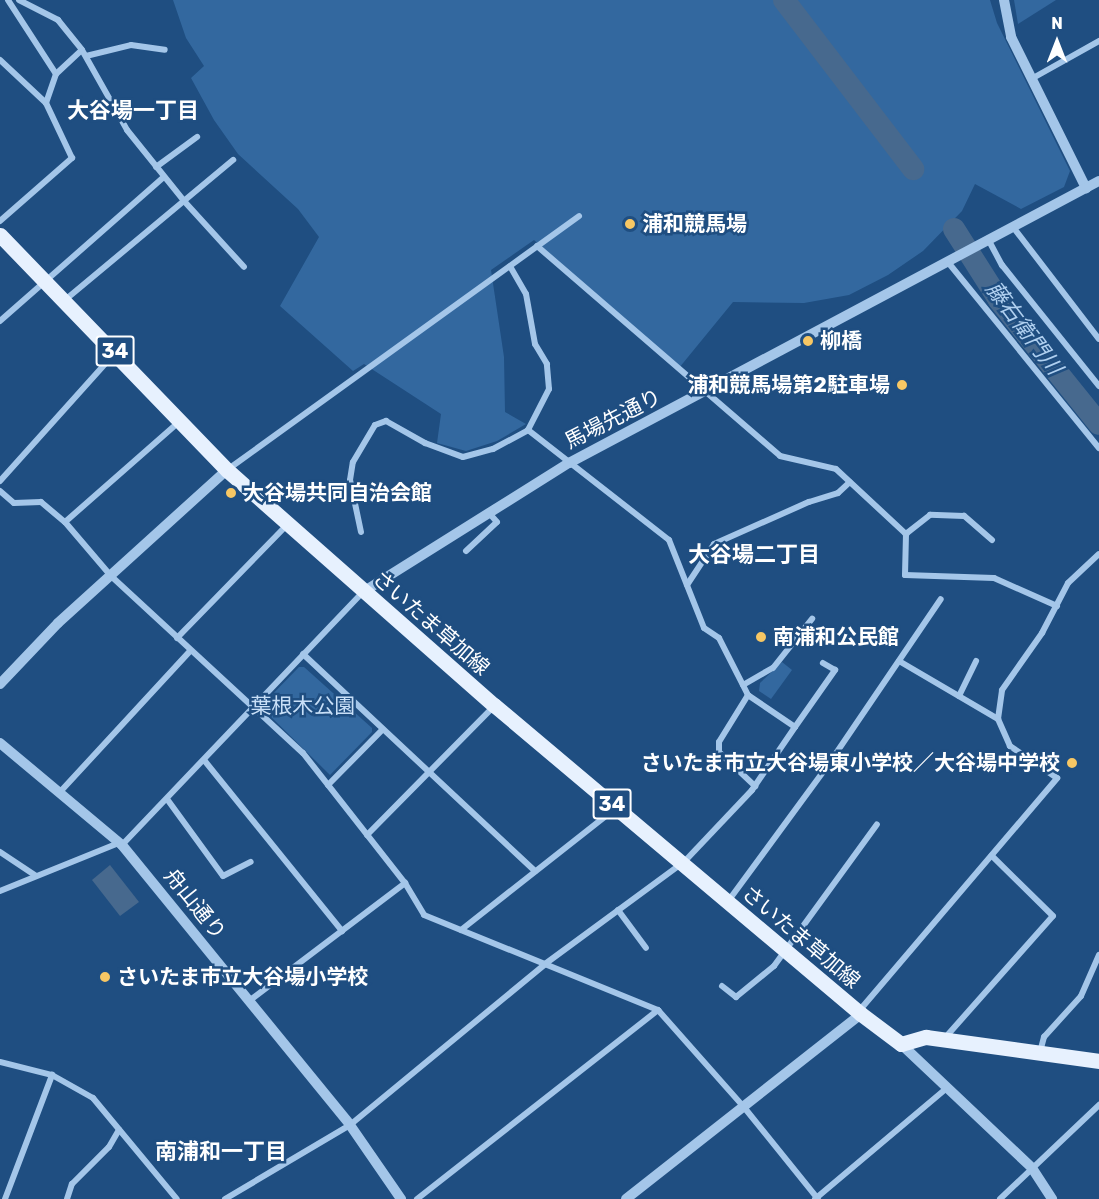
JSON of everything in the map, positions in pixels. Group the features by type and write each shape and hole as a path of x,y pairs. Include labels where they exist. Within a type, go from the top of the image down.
{"main road":[{"name":"さいたま草加線","path":"0,235 116,352 227,470 494,705 684,862 727,902 860,1013"},
{"name":"34","path":"860,1013 901,1044"},
{"path":"901,1044 926,1037 1099,1061"}],"street":[{"path":"8,0 56,74"},
{"path":"19,0 58,20 84,53 127,129 184,201 244,267"},
{"path":"1004,0 1011,37 1086,188"},
{"path":"1033,78 1099,41"},
{"path":"46,103 56,74 84,53 138,44 165,50"},
{"path":"0,60 46,103 72,158 0,220"},
{"path":"156,167 197,137"},
{"path":"65,300 233,160"},
{"path":"0,321 164,177"},
{"path":"1099,181 949,260 1099,448"},
{"path":"0,684 51,630 227,470 579,216"},
{"path":"1012,226 1099,339"},
{"path":"984,242 1099,386"},
{"path":"537,246 704,394 780,456 836,470 850,482 906,534 905,575 994,578 1057,606"},
{"name":"馬場先通り","path":"363,592 569,463 704,394 949,260"},
{"path":"361,532 350,480 353,462 375,425 386,421 424,443 463,457 493,449 528,430 549,388 547,364 535,344 525,294 510,266"},
{"path":"0,481 116,352"},
{"path":"65,522 180,421"},
{"path":"528,430 669,540 704,628 719,638 748,695 795,727"},
{"path":"687,585 714,544 809,502 838,493 850,482"},
{"path":"0,491 14,503 41,502 65,522 111,576 303,753 405,883 424,915 658,1010 743,1106 817,1198 948,1087"},
{"path":"466,551 497,522 489,513"},
{"path":"906,534 930,515 964,516 993,540"},
{"path":"177,638 289,524"},
{"path":"998,719 1006,681 1042,633 1068,583 1099,554"},
{"path":"0,891 120,844 204,760 363,592"},
{"path":"727,902 826,768 941,599"},
{"path":"743,685 773,668 812,619"},
{"path":"60,792 190,651"},
{"path":"303,654 535,871"},
{"path":"633,1197 860,1013 1057,778 1010,746 998,719 899,661"},
{"path":"959,696 976,661"},
{"path":"225,1199 350,1125 545,964 684,862 755,786 835,670 823,663"},
{"path":"748,695 719,742 719,752 755,786"},
{"path":"367,835 427,771 494,705"},
{"path":"328,785 383,729"},
{"name":"舟山通り","path":"0,743 120,844 350,1125 402,1199"},
{"path":"204,760 342,931"},
{"path":"166,799 223,876 251,862"},
{"path":"461,930 617,808"},
{"path":"722,986 736,997 774,966 877,824"},
{"path":"0,852 36,876"},
{"path":"943,1039 1053,916 992,856"},
{"path":"249,1001 405,883"},
{"path":"618,910 646,948"},
{"path":"1041,1052 1044,1036 1081,996 1099,955"},
{"path":"417,1199 658,1010"},
{"path":"901,1044 1032,1168 1052,1199"},
{"path":"0,1062 52,1075 93,1098 177,1199"},
{"path":"5,1199 52,1075"},
{"path":"1000,1199 1099,1105"},
{"path":"67,1199 72,1184 109,1147 119,1130"}],"green space":[{"name":"浦和競馬場","path":"173,0 990,0 997,23 1070,171 1064,187 1021,209 975,184 962,211 923,251 888,275 849,295 804,303 733,302 679,368 534,240 491,270 504,357 505,412 526,424 497,441 466,451 437,443 441,414 364,364 353,371 280,306 319,237 298,209 238,154 214,120 191,78 204,66 186,38"},
{"path":"1014,0 1056,0 1018,24"},
{"path":"782,662 792,670 771,699 759,691 760,683"},
{"name":"葉根木公園","path":"299,667 304,667 372,728 372,732 330,775 264,710 264,703"}],"shaded area":[{"path":"110,865 139,902 120,916 92,880"}],"waterway":[{"name":"藤右衛門川","path":"784,0 913,169"},
{"name":"藤右衛門川","path":"954,229 999,300 1099,424"}],"place":[{"name":"浦和競馬場","path":"630,224"},
{"name":"柳橋","path":"808,341"},
{"name":"浦和競馬場第2駐車場","path":"902,385"},
{"name":"大谷場共同自治会館","path":"231,493"},
{"name":"南浦和公民館","path":"761,637"},
{"name":"さいたま市立大谷場東小学校／大谷場中学校","path":"1072,763"},
{"name":"さいたま市立大谷場小学校","path":"105,977"}],"district":[{"name":"大谷場一丁目","path":"133,111"},
{"name":"大谷場二丁目","path":"754,555"},
{"name":"南浦和一丁目","path":"221,1152"}]}
